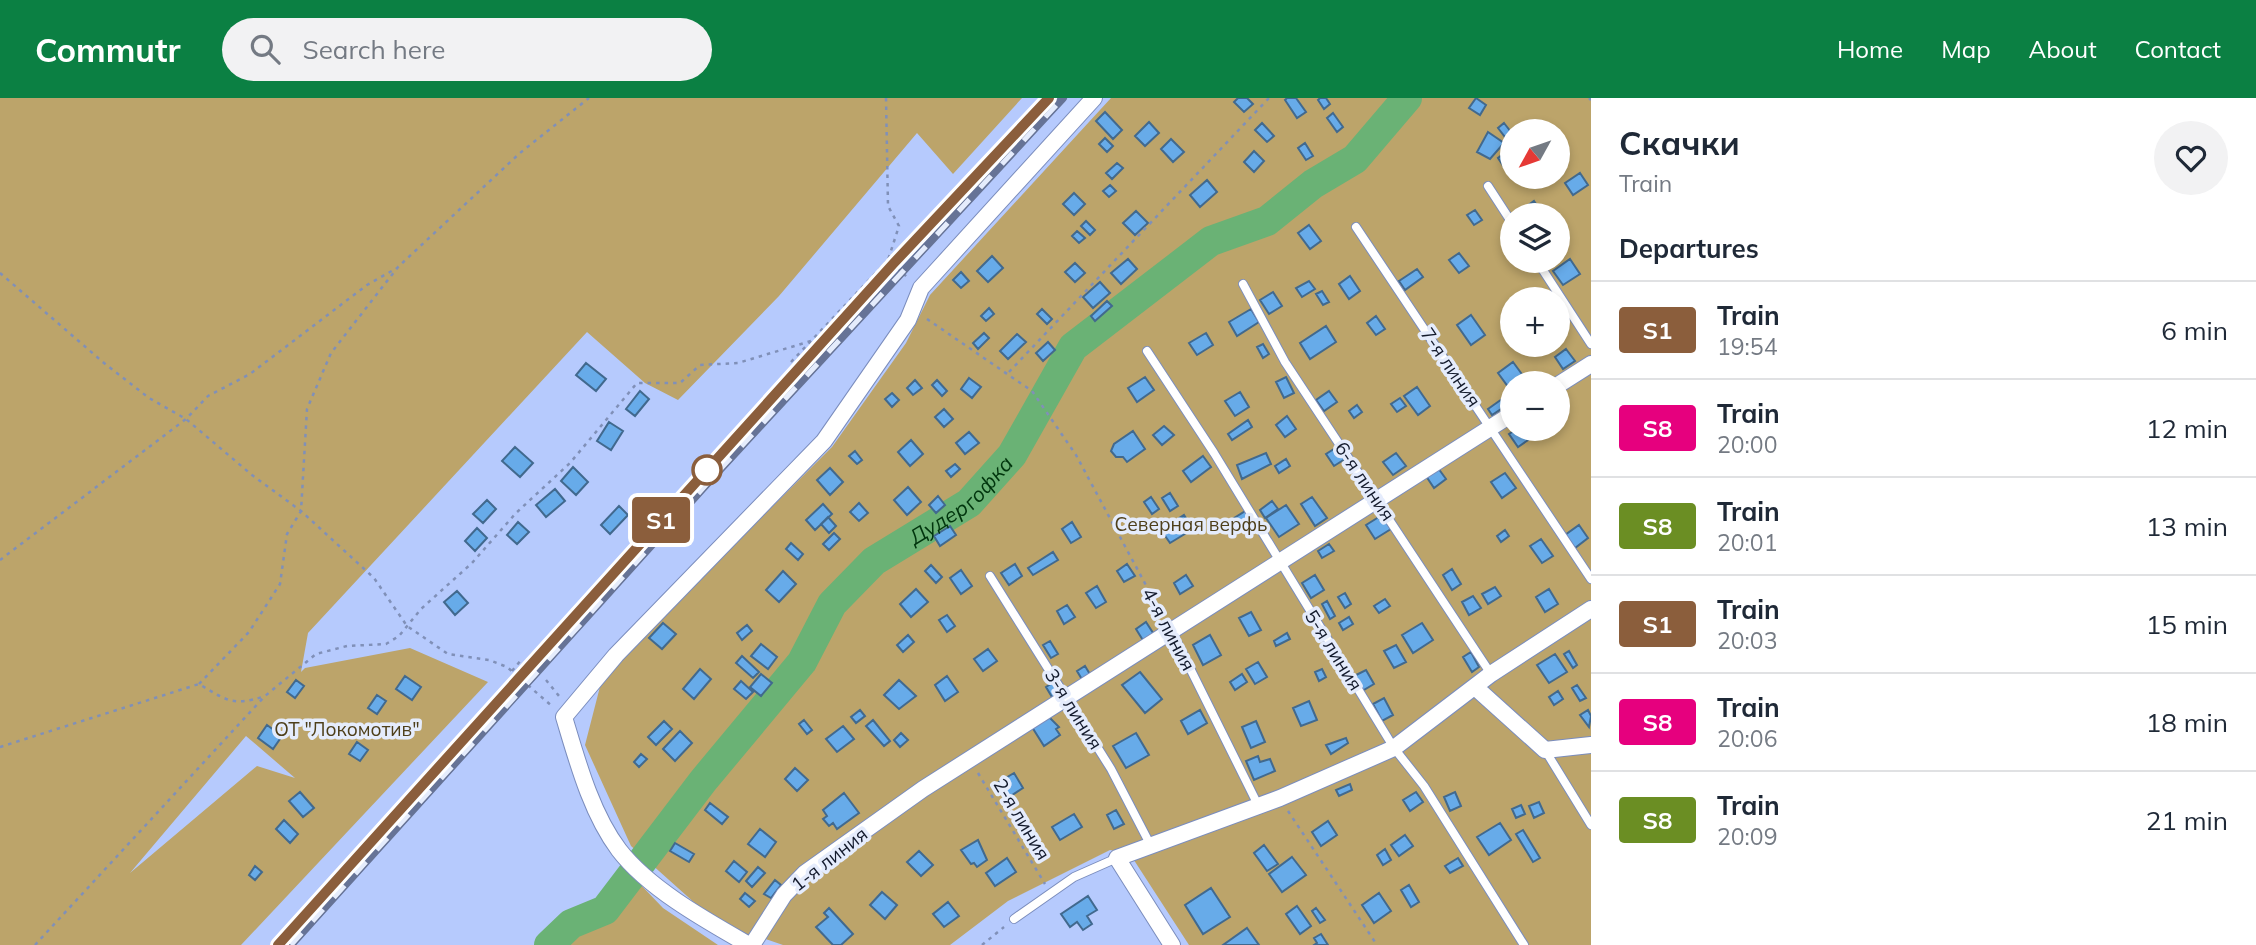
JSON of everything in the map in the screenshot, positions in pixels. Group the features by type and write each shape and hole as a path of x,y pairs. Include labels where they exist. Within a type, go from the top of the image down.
{"street":[{"path":"750,945 714,925 653,882 619,850 584,785 567,711 824,441 908,320 921,288 1094,98"},
{"path":"1570,377 1591,364"},
{"name":"1-я линия","path":"750,945 784,895 805,873 922,789 1500,422"},
{"path":"1172,945 1117,858 1280,797 1394,748 1492,674 1591,609"},
{"path":"1475,687 1545,750 1591,745"}],"lane":[{"path":"1488,186 1500,204"},
{"name":"7-я линия","path":"1356,227 1591,579"},
{"path":"1545,273 1591,344"},
{"name":"6-я линия","path":"1243,284 1285,362 1492,674"},
{"name":"5-я линия","path":"1147,351 1214,453 1394,748 1424,786 1524,945"},
{"name":"3-я линия","path":"990,576 1111,769 1151,846"},
{"name":"4-я линия","path":"1172,632 1258,805"},
{"path":"1545,750 1591,825"},
{"path":"1014,919 1074,877 1117,858"}],"path":[{"path":"0,747 199,684 249,632 270,605 280,584 287,534 301,510 307,409 331,353 398,267 520,153 589,98"},
{"path":"791,362 888,260 899,226 888,206 886,98"},
{"path":"1009,372 1269,98"},
{"path":"888,260 921,288"},
{"path":"0,560 186,419 208,396 250,374 367,285 398,267"},
{"path":"0,273 104,363 149,398 186,419 252,475 301,510 374,578 407,626 449,654 489,660 512,671 567,711"},
{"name":"4-я линия","path":"912,309 1009,372 1032,391 1076,455 1172,632"},
{"path":"35,945 265,696 316,654 347,646 386,644 407,626 421,608 472,563 516,513 570,463 637,383 680,383 701,365 738,363 810,341"},
{"path":"512,671 521,660"},
{"path":"546,680 555,693"},
{"path":"199,684 229,702 244,703 265,696"},
{"name":"2-я линия","path":"970,759 1051,893"},
{"path":"1280,797 1377,945"},
{"path":"982,945 1014,919"}],"green space":[{"name":"ОТ \"Локомотив\"","path":"0,98 1022,98 953,174 917,133 779,296 678,400 645,383 587,332 308,633 301,672 305,668 410,648 488,682 241,945 0,945","holes":["246,736 295,778 257,766 130,873"]},
{"name":"Северная верфь","path":"1111,98 1591,98 1591,945 1189,945 1130,854 1110,850 1008,901 950,945 783,945 757,936 742,935 697,905 631,846 585,745 603,675 832,447 906,343 930,295"},
{"path":"638,882 663,908 718,945 559,945 571,936 605,921"}],"building":[{"path":"1238,98 1247,98 1253,104 1244,112 1234,102"},
{"path":"1296,98 1306,112 1297,118 1285,100"},
{"path":"1326,98 1330,104 1324,109 1318,100"},
{"path":"1476,98 1486,105 1480,115 1469,108"},
{"path":"1105,112 1122,130 1113,139 1096,121"},
{"path":"1333,113 1343,127 1337,132 1327,118"},
{"path":"1149,122 1159,133 1145,146 1135,136"},
{"path":"1262,123 1274,136 1267,142 1255,130"},
{"path":"1488,132 1500,140 1500,148 1490,159 1477,152"},
{"path":"1105,138 1113,146 1107,152 1099,144"},
{"path":"1171,139 1184,152 1173,162 1161,149"},
{"path":"1305,143 1313,156 1306,160 1298,148"},
{"path":"1254,151 1264,161 1254,172 1244,162"},
{"path":"1117,163 1123,168 1112,179 1106,173"},
{"path":"1580,173 1588,185 1573,195 1569,189 1570,180"},
{"path":"1207,180 1217,192 1200,207 1190,195"},
{"path":"1110,185 1116,191 1109,197 1103,191"},
{"path":"1074,193 1085,204 1074,215 1063,204"},
{"path":"1475,210 1482,220 1474,225 1467,215"},
{"path":"1136,211 1148,223 1135,235 1123,223"},
{"path":"1086,221 1095,230 1090,235 1081,226"},
{"path":"1309,225 1321,241 1310,249 1298,233"},
{"path":"1077,231 1085,238 1079,243 1072,236"},
{"path":"1459,253 1469,266 1459,273 1449,260"},
{"path":"992,256 1003,268 988,282 977,271"},
{"path":"1128,259 1137,269 1121,284 1111,273"},
{"path":"1570,259 1580,274 1563,285 1554,273 1570,273"},
{"path":"1075,263 1085,273 1075,282 1065,272"},
{"path":"1417,269 1423,277 1405,290 1399,281"},
{"path":"961,272 969,281 961,288 953,280"},
{"path":"1350,276 1360,291 1349,299 1339,284"},
{"path":"1309,281 1315,289 1302,297 1296,288"},
{"path":"1100,282 1110,293 1093,308 1083,297"},
{"path":"1322,291 1329,302 1323,305 1316,294"},
{"path":"1273,292 1282,306 1269,314 1260,300"},
{"path":"1107,301 1112,306 1095,321 1091,316"},
{"path":"989,308 994,314 986,321 981,316"},
{"path":"1042,309 1052,319 1047,324 1037,314"},
{"path":"1251,309 1259,322 1237,336 1229,322"},
{"path":"1471,315 1485,335 1471,345 1457,325"},
{"path":"1376,316 1385,329 1376,335 1367,323"},
{"path":"1326,326 1336,342 1310,359 1300,343"},
{"path":"984,333 989,338 978,349 973,343"},
{"path":"1206,333 1213,345 1197,355 1189,343"},
{"path":"1017,334 1026,342 1008,359 1000,351"},
{"path":"1048,342 1055,350 1043,361 1036,353"},
{"path":"1263,344 1269,354 1263,358 1257,347"},
{"path":"1570,354 1575,361 1563,369 1555,357 1570,357"},
{"path":"1513,362 1520,371 1501,371"},
{"path":"586,363 606,379 596,391 576,375"},
{"path":"1145,377 1154,390 1137,402 1128,388"},
{"path":"1286,377 1294,393 1284,398 1276,382"},
{"path":"969,378 981,387 972,398 961,389"},
{"path":"915,380 922,388 913,395 907,388"},
{"path":"937,380 947,391 942,396 932,385"},
{"path":"1417,387 1430,406 1418,415 1404,396"},
{"path":"640,391 649,399 635,416 626,409"},
{"path":"1329,391 1337,402 1324,411 1316,400"},
{"path":"1240,392 1249,407 1235,416 1225,401"},
{"path":"892,393 899,400 892,407 885,399"},
{"path":"1400,398 1406,406 1397,412 1391,404"},
{"path":"1500,400 1500,410 1492,415 1488,409"},
{"path":"1357,405 1362,412 1354,418 1349,411"},
{"path":"944,409 953,419 944,427 935,417"},
{"path":"1287,416 1296,429 1285,437 1276,425"},
{"path":"1248,420 1252,427 1232,440 1228,434"},
{"path":"609,422 623,431 611,450 597,441"},
{"path":"1164,426 1174,435 1162,445 1153,435"},
{"path":"1133,431 1145,449 1127,462 1123,457 1116,457 1111,451 1114,444"},
{"path":"969,432 979,443 965,454 956,443"},
{"path":"911,440 923,454 910,466 898,452"},
{"path":"1514,441 1527,441 1518,447"},
{"path":"515,447 533,463 520,477 502,461"},
{"path":"1337,447 1345,459 1334,466 1326,454"},
{"path":"855,451 862,460 857,464 849,456"},
{"path":"1266,453 1271,464 1242,479 1237,465"},
{"path":"1396,453 1406,466 1393,475 1383,462"},
{"path":"1203,456 1211,467 1191,482 1183,471"},
{"path":"1286,459 1290,466 1279,473 1275,466"},
{"path":"955,464 960,469 951,477 946,471"},
{"path":"573,467 588,482 576,495 561,481"},
{"path":"830,468 843,482 830,495 817,480"},
{"path":"1438,468 1446,479 1434,488 1426,476"},
{"path":"1505,473 1516,488 1502,498 1491,482"},
{"path":"908,487 921,502 907,515 894,500"},
{"path":"555,489 565,501 546,517 536,505"},
{"path":"1170,493 1178,506 1170,511 1162,498"},
{"path":"938,496 945,505 936,513 929,505"},
{"path":"1151,497 1159,509 1152,514 1144,502"},
{"path":"1312,497 1327,518 1315,526 1301,504"},
{"path":"487,500 496,509 483,523 473,514"},
{"path":"1272,501 1278,509 1265,518 1260,510"},
{"path":"859,503 868,513 859,521 850,512"},
{"path":"823,504 832,514 815,530 806,520"},
{"path":"1286,505 1299,524 1279,537 1266,518"},
{"path":"619,506 628,515 610,534 601,525"},
{"path":"1247,510 1253,521 1230,535 1223,525"},
{"path":"1184,515 1193,529 1170,543 1161,530"},
{"path":"1382,515 1391,529 1375,539 1366,525"},
{"path":"828,517 836,526 829,533 821,524"},
{"path":"518,522 529,532 517,544 507,535"},
{"path":"1072,522 1081,537 1071,543 1062,529"},
{"path":"1579,525 1588,538 1575,548 1565,535"},
{"path":"950,526 956,535 940,546 934,536"},
{"path":"477,528 487,538 475,551 465,541"},
{"path":"1505,530 1509,536 1501,542 1497,536"},
{"path":"834,533 840,539 829,550 823,544"},
{"path":"1541,539 1553,556 1542,563 1530,546"},
{"path":"791,543 803,554 798,560 786,549"},
{"path":"1329,544 1334,551 1322,558 1318,551"},
{"path":"1053,552 1058,560 1033,575 1028,568"},
{"path":"1015,564 1022,576 1009,585 1001,573"},
{"path":"1127,564 1135,576 1124,582 1117,571"},
{"path":"931,565 942,577 936,583 925,571"},
{"path":"1452,569 1461,584 1452,590 1443,575"},
{"path":"961,570 972,586 961,594 950,578"},
{"path":"783,571 796,584 779,602 766,590"},
{"path":"1186,575 1193,586 1180,594 1174,583"},
{"path":"1315,575 1324,590 1311,598 1302,583"},
{"path":"1097,586 1106,602 1096,608 1086,593"},
{"path":"1495,587 1501,596 1488,604 1482,594"},
{"path":"916,589 928,602 911,617 900,604"},
{"path":"1549,589 1558,604 1545,612 1536,597"},
{"path":"457,591 468,603 455,615 444,602"},
{"path":"1345,593 1351,604 1345,608 1338,597"},
{"path":"1473,596 1481,608 1469,615 1462,602"},
{"path":"1385,599 1390,606 1379,613 1374,606"},
{"path":"1327,601 1335,616 1330,619 1322,604"},
{"path":"1067,605 1075,617 1064,624 1057,611"},
{"path":"1251,612 1261,630 1249,636 1239,618"},
{"path":"947,615 955,626 947,632 939,620"},
{"path":"1349,617 1353,624 1343,630 1339,623"},
{"path":"1146,622 1155,636 1144,642 1136,629"},
{"path":"663,623 676,634 662,649 649,638"},
{"path":"1422,623 1433,640 1413,653 1402,635"},
{"path":"747,625 752,631 742,640 737,633"},
{"path":"1287,633 1290,639 1276,646 1274,641"},
{"path":"908,635 914,642 903,652 897,645"},
{"path":"1210,635 1221,655 1203,665 1193,645"},
{"path":"1050,641 1058,654 1051,658 1043,645"},
{"path":"761,644 777,657 768,669 751,656"},
{"path":"1396,645 1406,662 1394,668 1384,651"},
{"path":"988,649 997,661 983,671 974,659"},
{"path":"1569,651 1577,665 1573,668 1564,654"},
{"path":"1471,652 1479,667 1472,672 1463,657"},
{"path":"1555,654 1567,672 1549,683 1537,665"},
{"path":"742,656 759,672 753,678 736,663"},
{"path":"1258,662 1267,677 1255,684 1246,669"},
{"path":"1085,666 1091,676 1083,681 1077,671"},
{"path":"700,669 711,679 694,699 683,689"},
{"path":"1322,669 1326,677 1319,681 1315,672"},
{"path":"1366,670 1374,684 1362,691 1354,676"},
{"path":"1140,672 1162,699 1145,713 1122,685"},
{"path":"761,674 772,683 761,696 750,687"},
{"path":"1242,674 1247,682 1235,690 1230,682"},
{"path":"405,676 421,687 412,700 396,689"},
{"path":"947,676 958,692 945,701 935,685"},
{"path":"296,680 304,686 295,698 287,692"},
{"path":"899,680 916,696 899,709 884,695"},
{"path":"741,681 753,692 746,699 734,689"},
{"path":"1054,682 1063,697 1055,702 1046,687"},
{"path":"1577,685 1586,698 1580,701 1572,688"},
{"path":"1558,691 1563,699 1554,705 1549,697"},
{"path":"377,695 386,701 377,714 368,708"},
{"path":"1384,698 1393,715 1382,721 1373,704"},
{"path":"1309,701 1317,720 1301,726 1293,708"},
{"path":"860,710 865,716 856,723 851,717"},
{"path":"1200,710 1207,723 1188,734 1181,721"},
{"path":"1588,710 1591,716 1589,727 1580,715"},
{"path":"1048,716 1059,727 1056,729 1060,735 1044,746 1032,727"},
{"path":"804,720 812,730 807,734 799,724"},
{"path":"873,720 890,741 884,746 866,726"},
{"path":"664,721 672,729 656,745 648,737"},
{"path":"1256,721 1265,742 1251,748 1242,727"},
{"path":"267,725 282,736 273,749 258,738"},
{"path":"843,726 854,739 837,752 826,739"},
{"path":"680,731 692,743 675,761 663,749"},
{"path":"901,733 908,740 900,747 894,740"},
{"path":"1136,733 1149,755 1126,768 1113,746"},
{"path":"1346,738 1348,743 1331,754 1326,745"},
{"path":"357,742 368,750 360,761 349,754"},
{"path":"641,754 647,759 639,767 634,762"},
{"path":"1258,756 1260,762 1270,759 1275,771 1254,780 1246,761"},
{"path":"795,768 808,780 797,791 785,779"},
{"path":"1014,773 1023,788 1006,799 999,782"},
{"path":"1350,784 1352,790 1339,796 1336,790"},
{"path":"300,792 314,808 303,817 289,801"},
{"path":"1416,792 1423,802 1410,811 1403,800"},
{"path":"1455,792 1461,806 1450,811 1444,797"},
{"path":"844,793 859,813 837,829 833,823 829,826 823,819 827,816 823,810"},
{"path":"1539,802 1544,813 1534,818 1529,806"},
{"path":"710,803 728,817 722,824 705,810"},
{"path":"1521,805 1525,814 1516,818 1512,809"},
{"path":"1116,810 1124,824 1114,829 1107,815"},
{"path":"1074,814 1082,827 1060,840 1052,827"},
{"path":"284,820 298,834 290,843 276,829"},
{"path":"1328,821 1337,835 1321,846 1312,832"},
{"path":"1500,823 1511,840 1489,855 1477,837"},
{"path":"760,829 776,842 765,857 748,844"},
{"path":"1523,830 1540,858 1533,862 1516,834"},
{"path":"1405,835 1413,846 1399,856 1391,845"},
{"path":"978,840 987,860 977,867 974,863 971,864 961,850"},
{"path":"675,843 694,854 689,862 670,851"},
{"path":"1264,845 1278,864 1267,871 1254,853"},
{"path":"1385,849 1391,860 1383,865 1377,855"},
{"path":"919,851 933,865 921,876 907,862"},
{"path":"1292,857 1306,875 1282,892 1269,874"},
{"path":"1007,858 1016,872 995,886 986,873"},
{"path":"1458,858 1463,866 1450,873 1445,866"},
{"path":"734,861 747,872 739,882 726,871"},
{"path":"255,866 262,872 255,880 249,875"},
{"path":"758,867 765,873 752,887 746,881"},
{"path":"775,880 781,885 771,898 764,894"},
{"path":"1409,885 1419,902 1411,907 1401,890"},
{"path":"1211,888 1230,917 1203,934 1185,905"},
{"path":"882,892 897,905 885,919 870,905"},
{"path":"745,893 755,901 749,907 740,899"},
{"path":"1379,893 1391,911 1374,923 1362,905"},
{"path":"1088,896 1097,910 1087,916 1092,924 1083,930 1077,922 1070,927 1061,914"},
{"path":"948,902 959,916 944,927 933,914"},
{"path":"1297,906 1311,926 1300,934 1286,914"},
{"path":"829,908 853,934 841,945 833,945 816,927 828,917 824,913"},
{"path":"1316,908 1325,920 1320,923 1312,911"},
{"path":"1247,928 1259,945 1223,945"},
{"path":"1321,934 1328,945 1314,945 1317,943 1314,938"}],"waterway":[{"name":"Дудергофка","path":"549,945 571,924 605,910 703,781 802,662 832,604 874,561 969,503 1012,455 1073,347 1211,241 1267,221 1313,184 1355,159 1407,98"}],"railway":[{"path":"837,326 1048,98"},
{"path":"291,945 714,476 1063,98"},
{"path":"278,945 295,926"}],"train":[{"name":"S1","path":"278,945 893,264 1049,98"}]}
